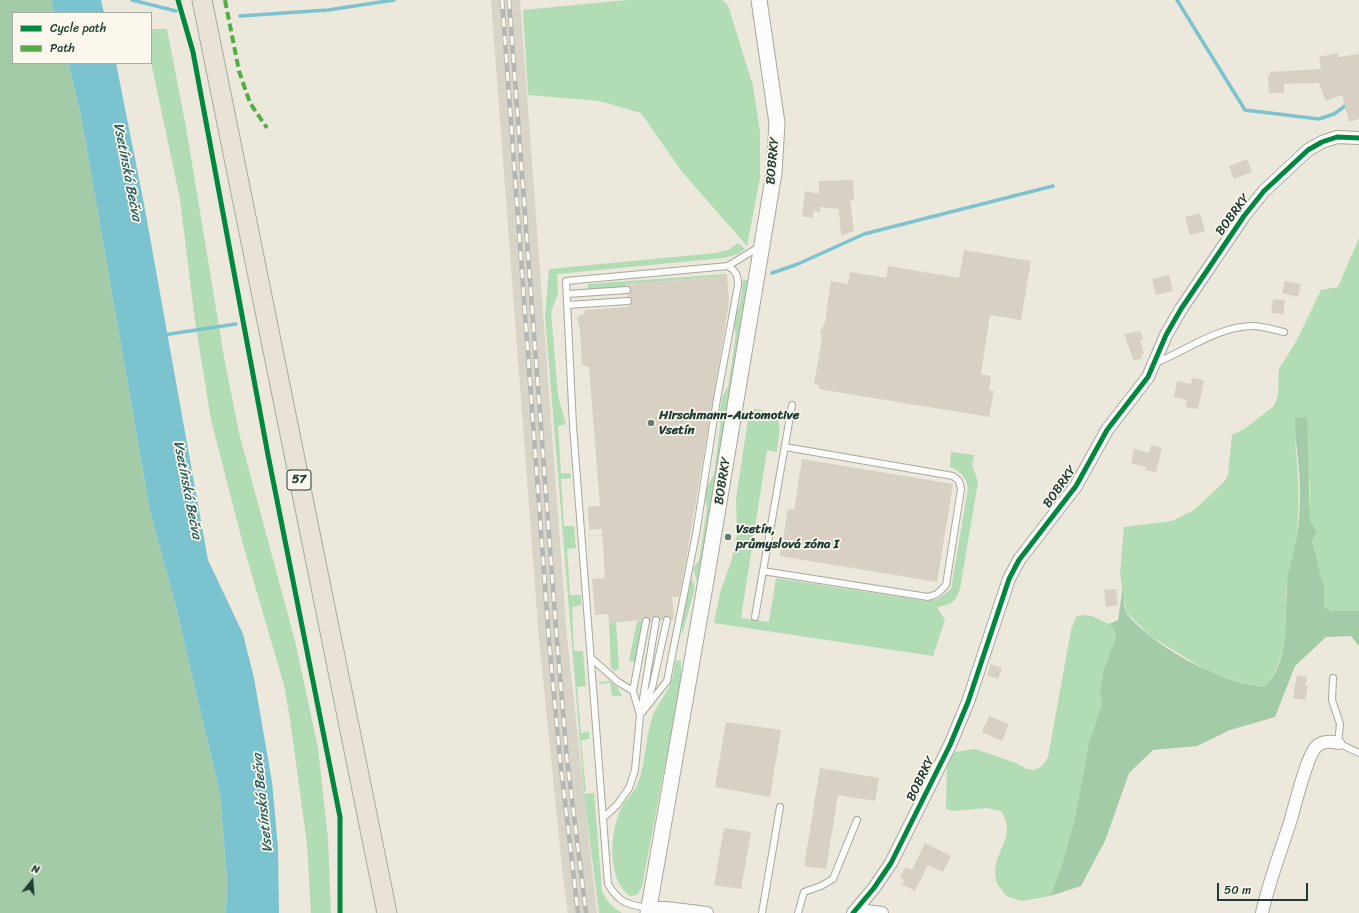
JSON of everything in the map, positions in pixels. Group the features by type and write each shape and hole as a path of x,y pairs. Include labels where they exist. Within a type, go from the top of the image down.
{"main road":[{"name":"57","path":"202,0 387,913"}],"street":[{"name":"BOBRKY","path":"648,911 703,600 774,173 777,123 759,0"},
{"name":"BOBRKY","path":"855,911 874,888 894,857 950,745 968,702 1001,600 1020,560 1076,486 1107,430 1148,377 1166,335 1181,309 1244,216 1264,191 1308,150 1322,142 1337,137 1359,138"},
{"path":"1262,913 1267,890 1301,782 1314,748 1321,743 1338,743"},
{"path":"648,911 666,908 708,913"},
{"path":"855,911 882,913"}],"lane":[{"path":"648,911 628,905 614,895 608,884 592,658 573,426 566,281 728,266 762,246"},
{"path":"640,715 667,681 696,534 717,399 738,285 738,277 734,270 728,266"},
{"path":"567,294 627,290"},
{"path":"568,305 628,301"},
{"path":"1155,363 1223,332 1238,328 1254,326 1284,332"},
{"path":"755,617 792,405"},
{"path":"763,571 928,598 937,594 946,585 961,489 959,481 953,476 785,447"},
{"path":"603,818 617,805 629,788 635,770 640,715 656,620"},
{"path":"640,715 652,688 667,620"},
{"path":"640,715 633,691 646,621"},
{"path":"592,658 618,682 633,691"},
{"path":"1333,678 1332,700 1340,724 1338,743 1359,753"},
{"path":"762,913 780,807"},
{"path":"798,913 804,892 821,886 833,879 857,820"}],"path":[{"path":"582,537 602,535"}],"shaded area":[{"path":"491,0 520,0 567,637 597,913 568,913 563,877 539,639"}],"green space":[{"path":"0,0 51,0 54,12 12,12 12,64 68,64 81,116 150,511 175,603 220,794 227,879 226,913 0,913"},
{"path":"627,0 722,0 728,5 753,86 760,132 760,178 747,246 683,173 641,113 599,101 528,95 523,10"},
{"path":"152,29 167,29 186,127 224,357 239,433 295,641 318,748 328,839 331,913 311,913 307,844 284,685 244,548 211,420 195,321 180,199 151,64"},
{"path":"1359,238 1359,611 1330,611 1324,606 1324,587 1312,541 1317,532 1310,520 1310,483 1295,441 1298,480 1298,518 1296,544 1286,586 1286,632 1279,662 1270,680 1264,687 1253,686 1211,673 1150,636 1126,612 1120,573 1124,527 1172,521 1194,510 1224,482 1228,475 1232,435 1246,428 1274,406 1278,396 1279,369 1297,340 1321,290 1338,287"},
{"path":"738,243 745,249 738,254 723,258 557,274 558,294 551,311 558,396 566,424 558,426 561,473 570,473 571,478 561,479 564,526 574,526 576,548 567,549 570,595 581,595 581,605 572,607 574,651 583,651 586,686 577,687 581,733 589,732 589,739 581,740 586,791 584,791 545,317 549,269 716,253 728,250"},
{"path":"726,274 727,276 626,284 627,287 588,289 588,284"},
{"path":"743,280 751,280 698,584 693,569 699,560 707,508 705,496 707,487 714,474 721,420 720,410 722,397 728,387 736,334 734,322 741,300"},
{"path":"754,409 764,410 772,413 776,417 779,422 779,435 777,452 767,450 741,618 769,622 776,578 926,601 938,599 951,589 968,488 962,474 950,467 951,452 974,455 972,465 978,482 960,589 956,598 952,602 937,607 945,620 933,656 714,623 720,593 732,559 737,533 736,499 749,413"},
{"path":"1307,417 1310,520 1317,532 1312,541 1324,587 1324,606 1330,611 1359,611 1359,646 1351,636 1326,637 1295,666 1275,717 1230,730 1197,746 1153,750 1129,773 1105,841 1081,886 1050,896 1061,868 1075,818 1089,743 1102,704 1100,690 1104,669 1116,637 1114,629 1109,624 1118,620 1123,586 1124,605 1127,614 1138,626 1171,650 1209,671 1247,684 1264,687 1273,677 1283,652 1286,625 1287,580 1294,551 1299,519 1300,483 1295,418"},
{"path":"691,577 695,588 682,635 682,624"},
{"path":"1083,615 1092,616 1109,624 1114,629 1116,637 1104,669 1100,690 1102,704 1089,744 1075,818 1061,868 1050,896 1022,901 1006,896 996,880 995,870 1007,830 1006,821 1001,811 987,808 952,811 946,809 947,761 955,752 975,749 1016,763 1027,769 1035,770 1043,765 1048,757 1071,630 1076,617"},
{"path":"643,620 635,662 629,661 637,621"},
{"path":"616,622 619,668 615,671 611,668 609,623"},
{"path":"676,660 681,661 681,700 664,769 642,887 637,895 630,896 623,889 617,879 614,868 614,831 622,807 634,790 641,775 652,718 655,710 670,686"},
{"path":"610,681 618,688 622,696 612,696 610,683 599,684 599,682"},
{"path":"594,793 602,891 610,904 622,913 599,913 584,794"}],"water":[{"path":"51,0 101,0 104,12 54,12"},
{"name":"Vsetínská Bečva","path":"68,64 116,64 144,204 208,560 243,634 254,678 272,782 278,847 279,913 226,913 227,879 220,794 175,603 150,511 81,116"}],"building":[{"path":"1338,53 1338,57 1359,54 1359,119 1349,122 1342,95 1326,101 1319,83 1284,84 1284,93 1269,93 1268,75 1271,75 1270,72 1321,69 1319,57"},
{"path":"1247,159 1252,172 1234,179 1229,166"},
{"path":"853,180 854,200 850,200 854,231 841,236 839,209 820,207 820,212 813,211 813,218 802,216 805,191 819,194 819,181"},
{"path":"1200,213 1205,231 1190,235 1185,217"},
{"path":"964,250 1031,261 1021,320 990,315 981,374 991,376 989,390 994,391 989,417 819,389 819,385 814,384 822,339 820,332 825,322 831,281 848,284 850,272 886,278 888,266 959,278"},
{"path":"1169,275 1173,291 1156,295 1152,279"},
{"name":"Hirschmann-Automotive Vsetín","path":"727,276 729,303 679,597 672,597 674,618 671,620 670,616 666,616 661,621 656,616 652,617 651,622 646,617 642,620 609,623 608,614 595,615 592,579 605,578 602,529 589,530 588,507 600,506 589,367 582,365 580,329 577,317 585,313 585,310 628,307 632,300 627,297 631,289 626,284"},
{"path":"1285,281 1301,284 1298,297 1282,293"},
{"path":"1273,299 1285,300 1283,314 1271,313"},
{"path":"1140,331 1143,339 1140,340 1144,354 1141,355 1142,358 1134,361 1124,334"},
{"path":"1192,378 1204,380 1198,409 1186,407 1187,400 1174,397 1177,381 1191,384"},
{"path":"1151,445 1162,448 1156,472 1145,470 1146,467 1131,463 1134,449 1149,453"},
{"path":"802,459 953,484 937,582 780,556 788,509 794,510"},
{"path":"1116,589 1118,605 1106,607 1104,590"},
{"path":"991,664 1002,668 998,679 987,675"},
{"path":"1297,675 1307,677 1305,686 1308,686 1305,700 1293,698"},
{"path":"989,716 1009,724 1002,741 982,732"},
{"path":"726,722 781,730 770,797 715,787"},
{"path":"820,768 879,778 875,801 838,795 826,869 804,866"},
{"path":"724,828 751,832 741,889 714,885"},
{"path":"925,843 951,856 943,872 928,865 915,891 902,884 904,880 900,878 905,867 912,870"}],"waterway":[{"path":"132,0 176,11"},
{"path":"240,16 328,10 394,0"},
{"path":"1177,0 1245,110 1319,119 1334,114 1349,103"},
{"path":"772,273 798,264 864,234 1053,186"},
{"path":"163,335 236,324"}],"railway":[{"path":"502,0 549,641 560,759 578,913"},
{"path":"509,0 557,641 567,759 586,913"}],"marked path":[{"path":"225,0 239,71 250,103 267,128"}],"cycle path":[{"path":"178,0 193,52 268,455 340,817 340,913"},
{"path":"853,913 874,888 891,863 950,745 968,702 1009,579 1019,560 1076,486 1107,430 1148,377 1166,335 1181,309 1244,216 1264,191 1308,150 1322,142 1337,137 1359,138"}],"place":[{"name":"Hirschmann-Automotive Vsetín","path":"651,423"},
{"name":"Vsetín, průmyslová zóna I","path":"728,537"}]}
